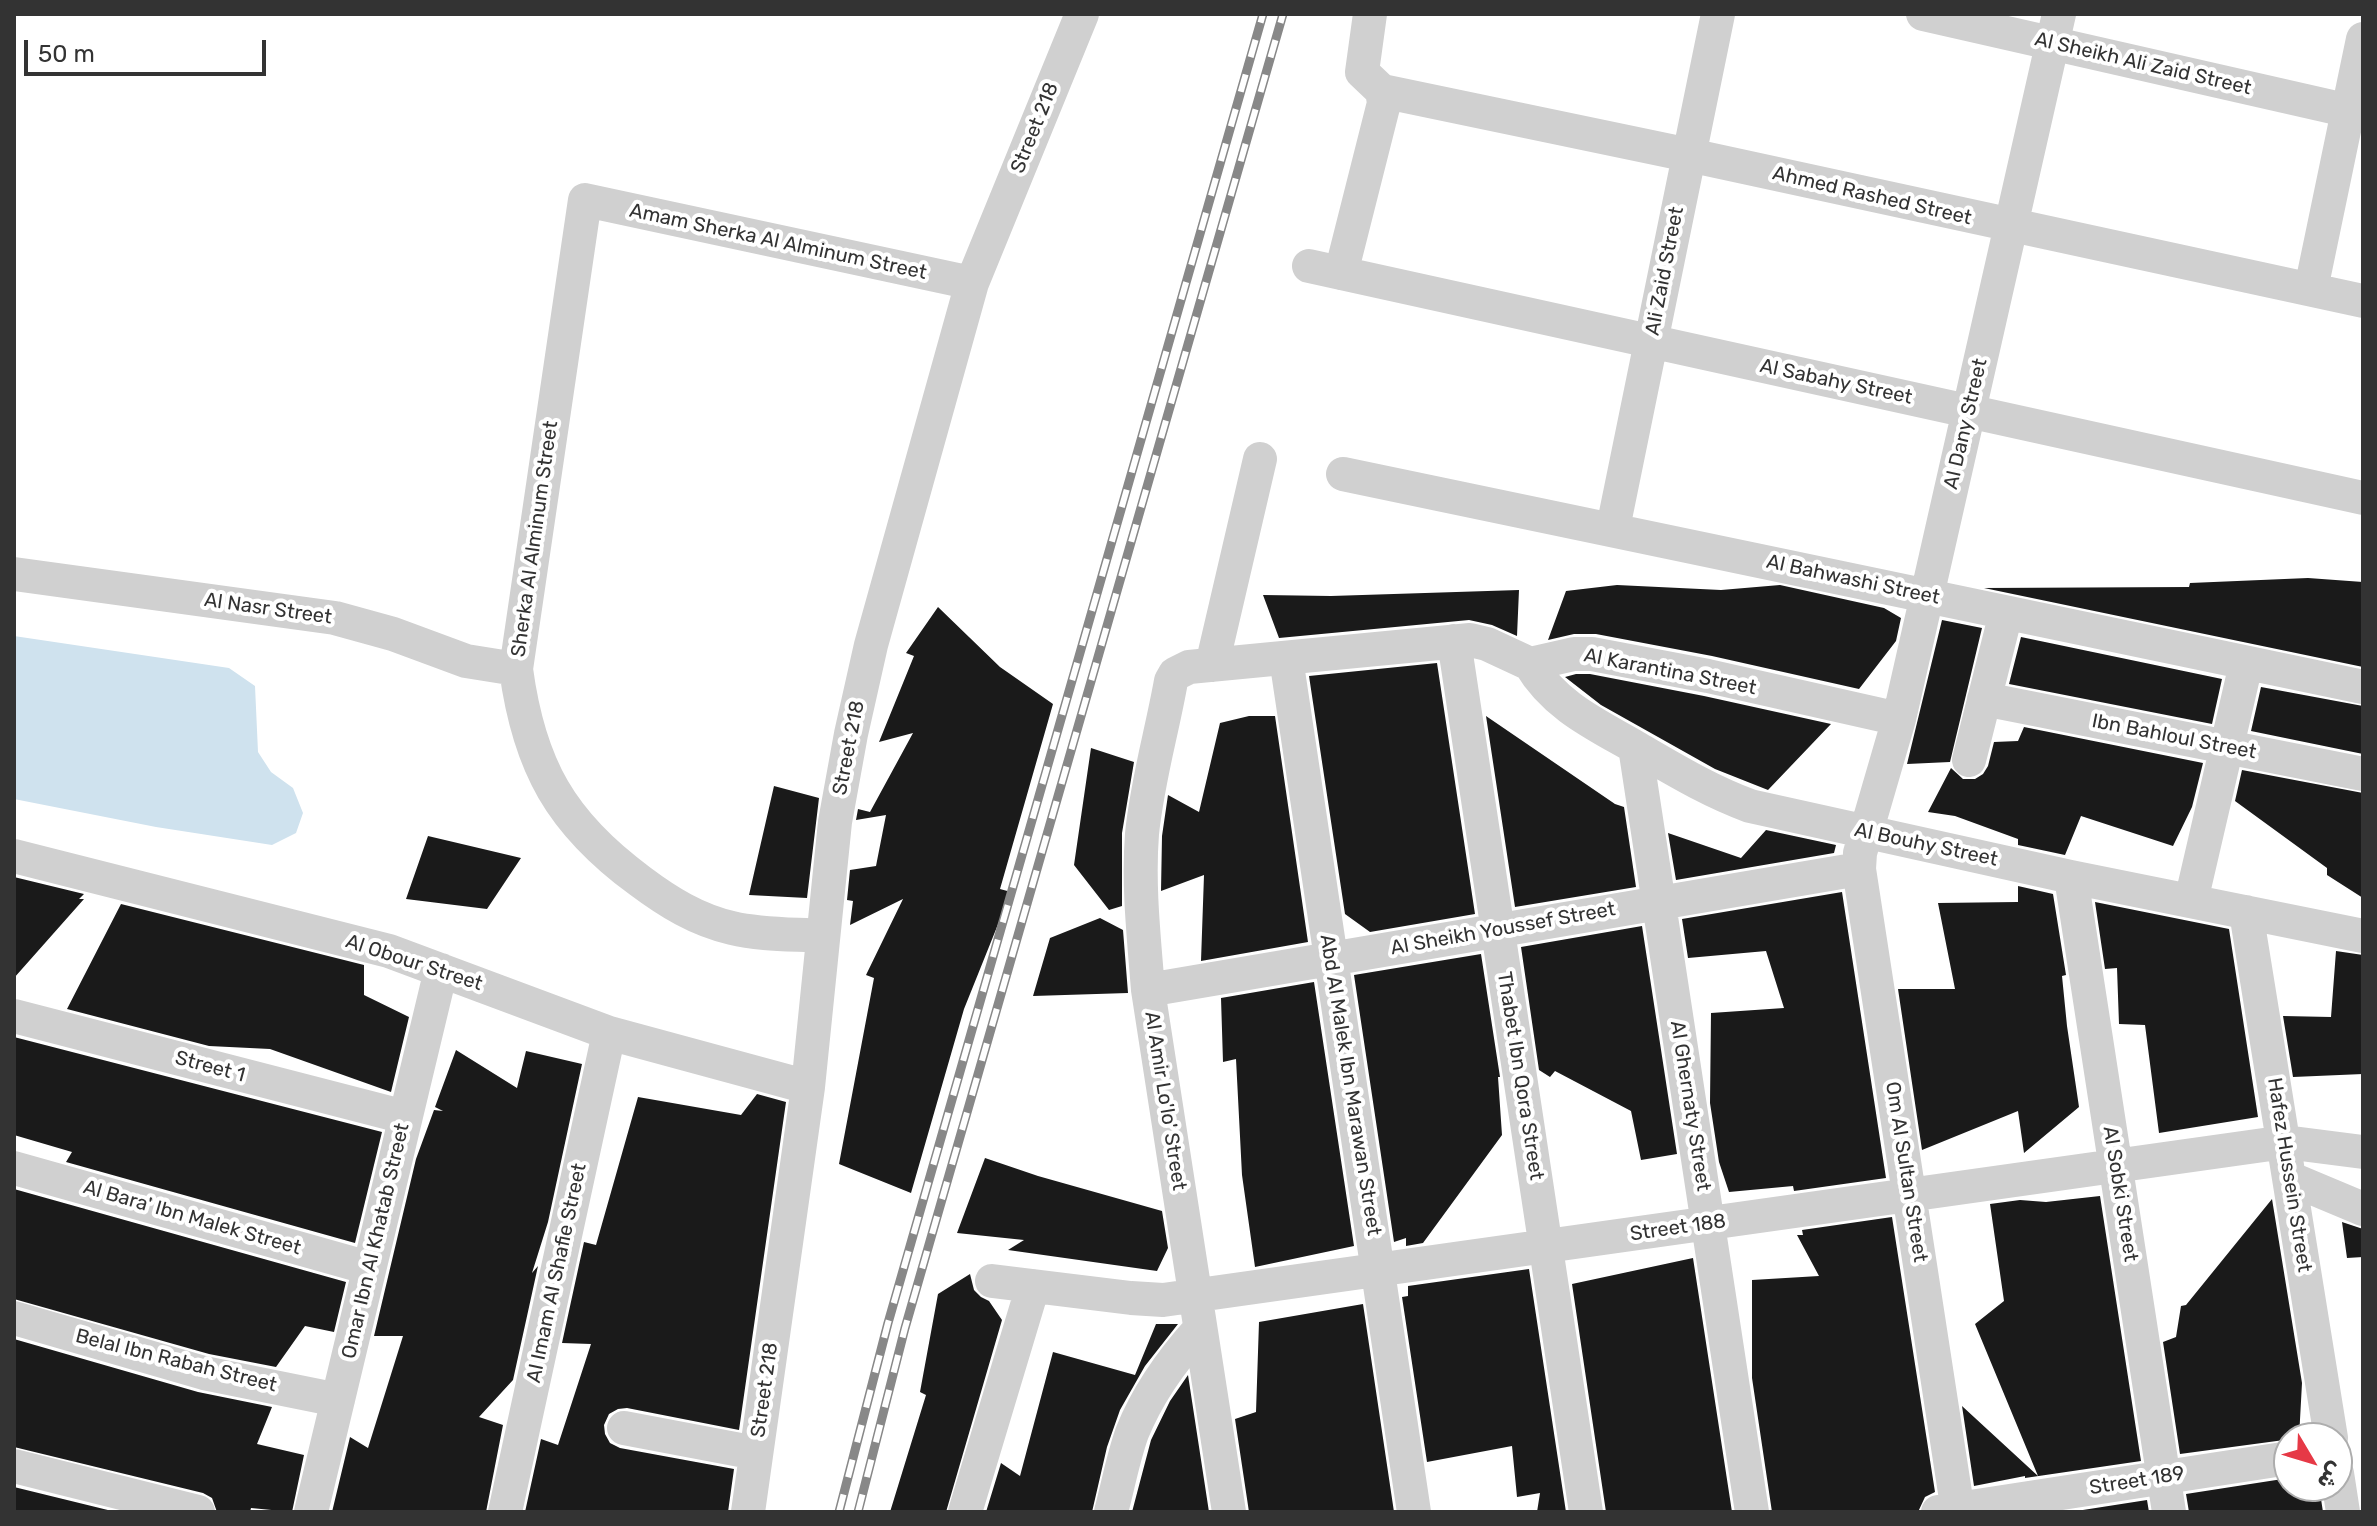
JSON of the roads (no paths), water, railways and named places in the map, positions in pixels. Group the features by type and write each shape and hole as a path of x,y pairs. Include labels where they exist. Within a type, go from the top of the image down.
{"street":[{"name":"Street 218","path":"748,1512 808,1087 835,822 868,660 972,283 1082,14"},
{"path":"1370,14 1362,72 1382,91"},
{"name":"Ali Zaid Street","path":"1613,528 1718,14"},
{"name":"Al Sheikh Ali Zaid Street","path":"1923,14 2055,29 2356,113"},
{"name":"Al Dany Street","path":"1867,833 1899,719 2055,29"},
{"path":"2311,289 2356,113 2363,39"},
{"name":"Ahmed Rashed Street","path":"1382,91 2363,301"},
{"name":"Al Sabahy Street","path":"1382,91 1384,103 1325,269 2363,498"},
{"name":"Amam Sherka Al Alminum Street","path":"585,200 972,283"},
{"name":"Sherka Al Alminum Street","path":"585,200 516,669 521,707 531,744 546,779 575,822 620,867 666,900 709,921 755,932 823,936"},
{"path":"1260,459 1212,665 1454,641 1487,644 1530,664"},
{"name":"Al Bahwashi Street","path":"1343,474 2363,687"},
{"name":"Al Nasr Street","path":"14,574 335,618 393,634 466,661 516,669"},
{"path":"1969,760 2006,613"},
{"name":"Thabet Ibn Qora Street","path":"1454,641 1586,1512"},
{"name":"Al Karantina Street","path":"1530,664 1574,654 1592,654 1708,676 1899,719"},
{"name":"Abd Al Malek Ibn Marawan Street","path":"1286,658 1414,1512"},
{"name":"Al Bouhy Street","path":"1530,664 1550,693 1583,718 1702,787 1750,806 2071,877 2363,936"},
{"path":"2191,901 2246,664"},
{"name":"Al Amir Lo'lo' Street","path":"1212,665 1182,670 1171,681 1142,835 1141,906 1148,990 1229,1512"},
{"name":"Ibn Bahloul Street","path":"1984,699 2363,774"},
{"name":"Al Ghernaty Street","path":"1635,747 1752,1512"},
{"name":"Om Al Sultan Street","path":"1867,833 1860,853 1859,869 1909,1195 1951,1511"},
{"name":"Al Obour Street","path":"14,856 389,951 609,1033 808,1087"},
{"name":"Al Sheikh Youssef Street","path":"1148,990 1859,869"},
{"name":"Al Sobki Street","path":"2071,877 2169,1512"},
{"name":"Hafez Hussein Street","path":"2246,912 2328,1422"},
{"name":"Omar Ibn Al Khatab Street","path":"311,1512 441,970"},
{"name":"Street 1","path":"14,1016 405,1117"},
{"name":"Al Imam Al Shafie Street","path":"505,1512 609,1033"},
{"name":"Street 188","path":"992,1281 1163,1300 2285,1142 2363,1152"},
{"name":"Al Bara' Ibn Malek Street","path":"14,1168 369,1268"},
{"path":"2289,1178 2363,1209"},
{"path":"965,1512 1033,1286"},
{"name":"Belal Ibn Rabah Street","path":"14,1318 204,1373 338,1400"},
{"path":"1111,1512 1131,1436 1148,1397 1172,1361 1200,1329"},
{"path":"624,1428 756,1453"},
{"name":"Street 189","path":"1951,1511 2273,1460"},
{"path":"14,1466 198,1512"}],"water":[{"path":"14,636 229,668 255,686 258,752 271,772 293,788 303,813 296,833 272,845 156,827 14,799"}],"railway":[{"path":"839,1512 888,1323 1263,14"},
{"path":"858,1512 905,1328 1283,14"}]}
